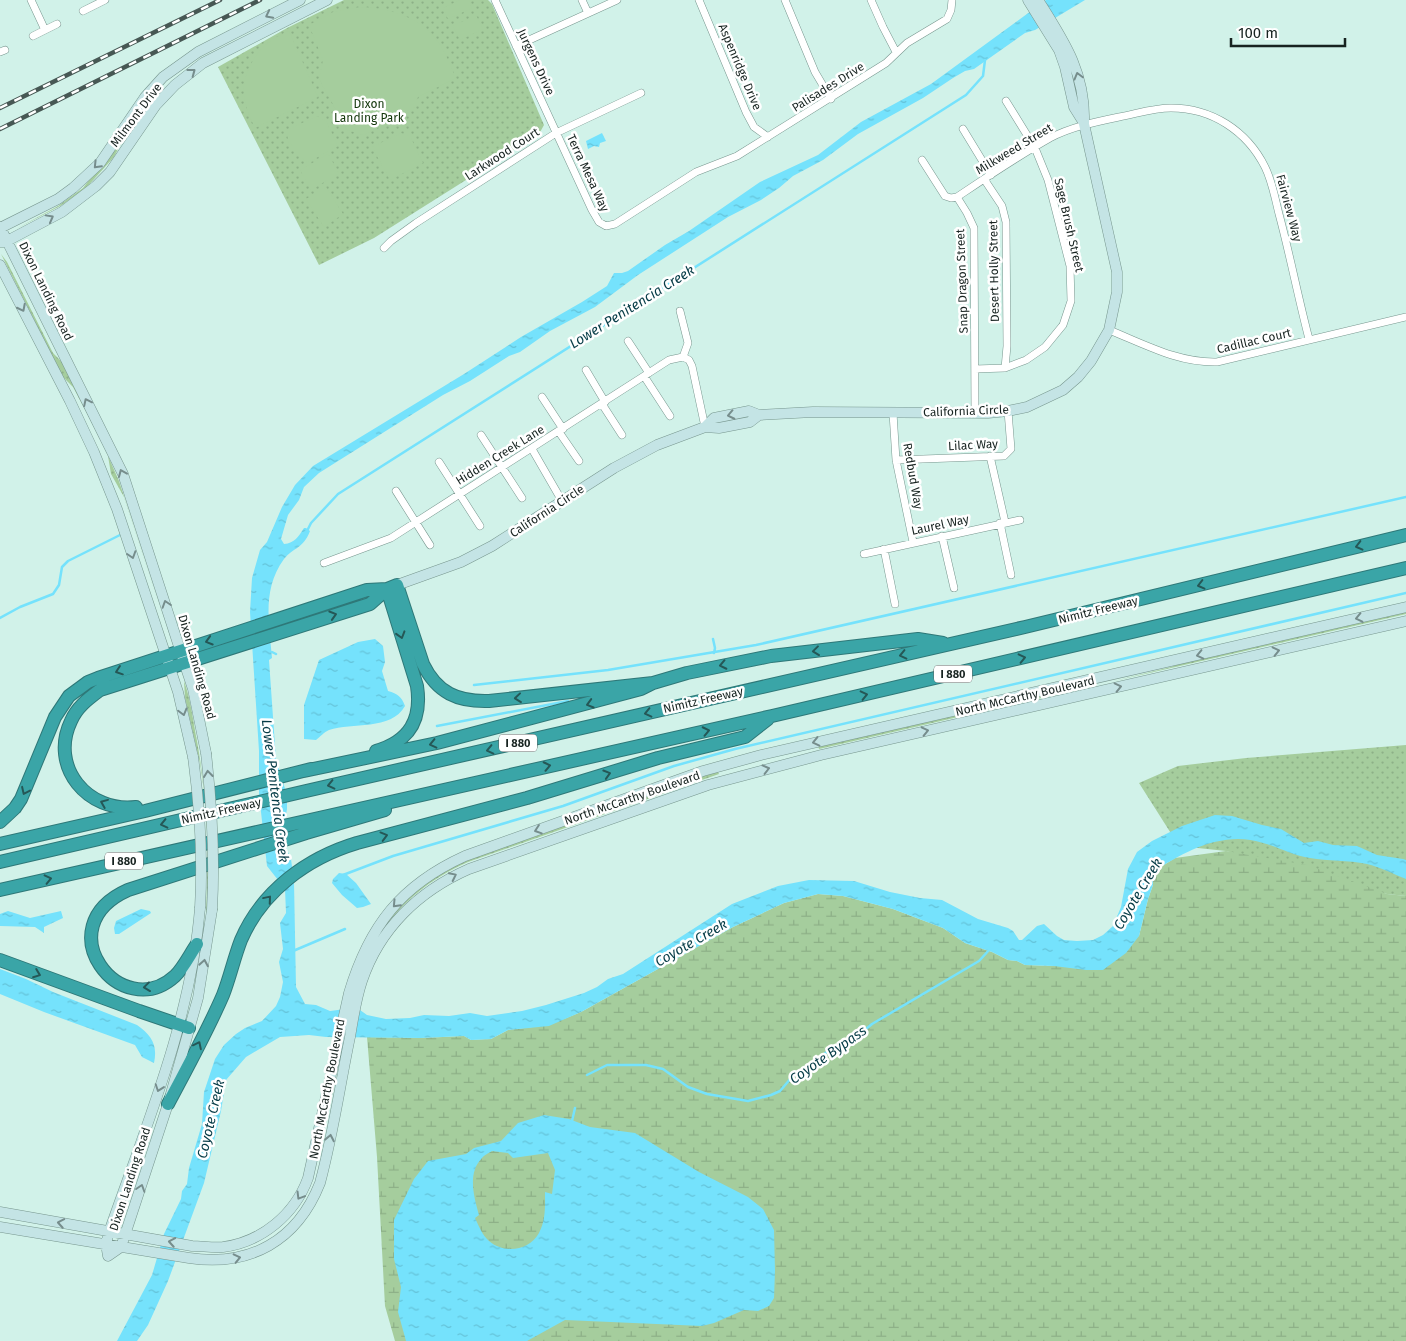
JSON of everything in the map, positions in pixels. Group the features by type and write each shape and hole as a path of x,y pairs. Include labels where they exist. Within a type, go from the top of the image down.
{"highway":[{"name":"Nimitz Freeway","path":"0,862 1025,628 1406,535"},
{"name":"I 880","path":"0,890 248,833 309,826 499,776 772,716 1406,568"},
{"name":"California Circle","path":"238,638 286,629 370,604 392,587"},
{"name":"California Circle","path":"167,661 238,638 286,616 367,590 392,587"},
{"path":"167,661 100,690 86,700 70,723 65,742 65,752 70,771 81,788 106,805 132,807 186,799 244,787 380,750 395,742 409,731 416,718 419,701 417,686 392,587"},
{"path":"392,587 428,675 440,688 454,697 471,702 653,683 687,673 771,656 918,639 951,644"},
{"path":"0,822 21,800 54,717 69,696 83,685 98,678 167,661"},
{"path":"304,771 438,743 571,709 641,689 653,683"},
{"path":"168,1104 223,994 242,940 255,915 271,895 292,874 313,860 337,849 527,798 658,758 745,737 772,716"},
{"path":"0,844 145,811 186,799"},
{"path":"197,944 181,969 167,981 151,988 133,988 116,982 102,970 94,954 91,937 95,919 100,911 105,904 120,894 250,851 309,826"},
{"path":"0,960 184,1026"}],"main road":[{"name":"Milmont Drive","path":"0,227 58,199 73,188 100,163 146,97 163,77 198,52 300,0"},
{"name":"Milmont Drive","path":"4,242 62,212 96,186 110,172 156,105 175,85 196,68 326,0"},
{"path":"1028,0 1055,34"},
{"path":"1038,0 1055,34"},
{"name":"California Circle","path":"392,587 437,571 476,554 635,456 657,445 705,427 728,427 750,422 759,415 813,412 975,413 1008,411 1027,407 1063,390 1078,377 1091,361 1109,330 1117,292 1117,272 1084,124 1085,104 1079,79 1071,55 1055,34"},
{"name":"Dixon Landing Road","path":"0,227 4,242 122,474 183,656 193,690 206,753 214,830 214,870 212,910 198,998 184,1026 165,1071 109,1232 106,1244 108,1256 121,1247 168,1104 184,1026 197,944 202,832 193,757 178,692 117,509 94,452 66,392 0,265"},
{"name":"North McCarthy Boulevard","path":"121,1247 212,1261 230,1259 247,1255 271,1244 300,1218 309,1206 320,1183 339,1089 357,965 374,932 392,908 420,881 442,867 465,856 703,771 897,723 1406,607"},
{"name":"North McCarthy Boulevard","path":"0,1212 192,1246 223,1247 243,1242 264,1233 282,1219 298,1200 308,1178 330,1082 354,993 373,956 386,934 410,907 438,885 470,869 728,778 1406,621"},
{"path":"1096,678 1099,692"},
{"path":"897,723 900,737"},
{"path":"617,802 622,814"},
{"path":"308,1178 320,1183"},
{"path":"0,1227 106,1244"}],"street":[{"path":"31,0 45,30"},
{"path":"83,12 95,2 105,0"},
{"name":"Jurgens Drive","path":"495,0 556,133"},
{"path":"582,0 588,13"},
{"path":"516,46 617,0"},
{"name":"Aspenridge Drive","path":"699,0 746,112 754,127 768,137"},
{"path":"785,0 815,72 831,100"},
{"path":"872,0 896,52"},
{"name":"Palisades Drive","path":"599,222 606,226 614,224 696,172 738,156 831,100 886,64 907,43 947,19 952,10 952,0"},
{"path":"33,36 57,24"},
{"name":"Larkwood Court","path":"384,248 424,217 556,133 641,93"},
{"name":"Sage Brush Street","path":"975,369 1005,368 1026,360 1045,347 1063,325 1071,301 1070,266 1048,180 1035,148 1006,101"},
{"name":"Fairview Way","path":"1084,124 1159,108 1171,108 1192,110 1209,115 1229,124 1242,136 1256,150 1271,181 1309,339"},
{"name":"Milkweed Street","path":"957,197 1051,138 1084,124"},
{"path":"963,129 991,175"},
{"name":"Terra Mesa Way","path":"556,133 599,222"},
{"path":"922,160 945,196 957,197"},
{"name":"Desert Holly Street","path":"984,179 1002,206 1006,222 1007,346 1005,368"},
{"name":"Snap Dragon Street","path":"957,197 974,228 975,413"},
{"path":"680,311 688,343 683,357 689,360 692,366 705,427"},
{"name":"Cadillac Court","path":"1109,330 1171,355 1203,362 1229,360 1309,339 1406,317"},
{"path":"628,341 670,416"},
{"name":"Hidden Creek Lane","path":"324,563 391,538 669,360 683,357"},
{"path":"586,370 622,434"},
{"path":"542,397 578,461"},
{"name":"Lilac Way","path":"896,460 1004,456 1011,449 1008,411"},
{"name":"Redbud Way","path":"893,412 896,460 913,542"},
{"path":"482,435 522,498"},
{"path":"532,449 562,501"},
{"path":"990,456 1011,575"},
{"path":"439,462 480,526"},
{"path":"396,491 430,545"},
{"name":"Laurel Way","path":"864,554 1020,520"},
{"path":"942,536 954,588"},
{"path":"884,549 895,604"}],"green space":[{"name":"Dixon Landing Park","path":"344,0 488,0 492,4 544,125 539,134 374,238 319,265 218,67 287,28"},
{"path":"460,0 469,0 472,8 448,19 443,8"},
{"path":"360,7 395,12 406,16 425,28 441,46 456,78 418,97 413,110 364,135 347,130 319,79 323,60 309,25 333,12"},
{"path":"476,15 483,29 460,40 453,26"},
{"path":"289,31 318,97 255,128 245,99 245,79 251,64 266,44"},
{"path":"317,116 326,121 338,146 307,163 288,141 287,130"},
{"path":"131,124 114,157 86,188 62,205 16,229 58,206 83,188"},
{"path":"401,133 410,136 423,163 390,180 372,147"},
{"path":"328,154 339,173 311,190 300,170"},
{"path":"326,187 343,214 324,227 306,199"},
{"path":"1,254 7,262 53,353 62,362 99,436 73,387 63,377"},
{"path":"108,456 119,481 166,626 124,497 111,474"},
{"path":"1406,609 1406,614 1110,682 1171,667 1196,657"},
{"path":"184,681 192,711 205,795 200,763 185,698"},
{"path":"1085,685 1085,688 819,749 818,745"},
{"path":"1406,745 1406,896 1387,894 1226,851 1179,846 1139,783 1178,766 1246,758"},
{"path":"717,770 719,774 468,862 448,872 412,897 383,930 371,948 361,969 347,1016 338,1060 347,1013 354,985 362,964 372,944 383,925 397,908 429,879 467,858"},
{"path":"205,802 208,835 208,846"},
{"path":"208,846 208,882 207,906 205,930 194,989 206,917"},
{"path":"1226,851 1307,865 1387,894 1406,896 1406,1341 395,1341 385,1306 377,1157 367,1037 421,1038 464,1036 471,1040 491,1039 508,1030 549,1025 581,1012 733,927 784,903 818,894 843,896 893,909 943,928 965,943 992,952 1008,960 1017,961 1025,965 1054,966 1139,936 1153,885 1153,872 1175,858"}],"water":[{"name":"Coyote Creek","path":"1046,0 1085,0 1035,30 1025,33 974,69 965,71 923,98 858,134 823,160 793,176 761,200 728,217 638,275 595,307 550,331 520,352 509,356 470,381 443,395 319,473 304,487 299,500 288,515 281,539 284,544 288,543 296,539 304,528 310,531 301,545 284,559 277,570 272,582 269,607 272,658 269,660 276,760 287,795 284,825 285,845 291,859 294,882 296,987 305,1004 316,1005 330,1011 353,1008 367,1015 386,1019 470,1013 487,1016 522,1011 584,993 608,979 623,974 732,904 778,886 809,880 854,881 890,892 942,900 978,919 1008,928 1013,931 1019,940 1022,940 1037,926 1044,924 1064,940 1093,940 1103,935 1113,926 1121,907 1128,869 1137,852 1152,841 1182,826 1215,815 1232,816 1281,829 1304,843 1318,841 1333,845 1357,846 1377,855 1406,860 1406,879 1367,864 1304,857 1248,840 1234,839 1205,845 1178,857 1153,872 1153,885 1139,936 1126,953 1103,970 1025,965 965,943 943,928 893,909 843,896 818,894 784,903 733,927 581,1012 549,1026 508,1030 491,1039 471,1040 464,1036 421,1038 326,1037 309,1035 280,1037 246,1057 226,1080 221,1111 204,1183 168,1281 148,1325 137,1341 117,1341 152,1275 164,1234 181,1199 182,1191 187,1184 189,1168 202,1124 204,1092 215,1059 224,1045 236,1034 262,1021 276,1006 280,997 283,982 279,962 283,949 280,923 286,913 285,889 267,866 259,794 259,751 250,612 252,578 260,550 267,542 282,507 295,485 313,466 607,286 614,273 628,271 760,182 818,155 861,122 931,84"},
{"path":"602,133 606,141 600,143 599,147 594,146 588,149 586,141"},
{"path":"375,639 383,646 385,662 382,671 388,691 399,696 405,706 399,714 381,722 327,731 316,740 304,739 304,705 319,660 358,642"},
{"path":"339,873 346,874 356,883 371,904 357,908 342,895 332,883"},
{"path":"141,909 151,913 119,934 115,934 116,921"},
{"path":"8,911 30,918 61,911 63,918 44,927 44,933 35,927 0,926 0,914"},
{"path":"0,969 137,1025 150,1036 155,1050 154,1063 142,1057 135,1045 0,994"},
{"path":"544,1115 569,1119 590,1127 635,1133 699,1172 748,1197 763,1209 774,1230 774,1298 769,1306 758,1311 744,1310 702,1326 565,1320 527,1341 406,1341 398,1312 401,1287 394,1259 394,1220 414,1179 428,1161 466,1154 474,1148 501,1141 518,1123","holes":["492,1151 508,1153 513,1158 548,1153 555,1170 552,1194 545,1192 544,1218 539,1233 529,1244 516,1249 502,1248 489,1241 475,1218 479,1215 473,1185 474,1171 477,1164"]}],"waterway":[{"name":"Lower Penitencia Creek","path":"307,531 311,523 338,494 966,95 983,76 985,60"},
{"path":"474,685 608,670 756,645 1406,497"},
{"path":"0,618 20,607 53,594 59,585 62,567 68,561 120,535"},
{"path":"343,875 393,856 563,806 674,766 735,749 1406,593"},
{"path":"713,639 714,653"},
{"path":"272,652 276,654"},
{"path":"437,726 568,701"},
{"path":"293,951 345,929"},
{"name":"Coyote Bypass","path":"587,1075 607,1065 646,1065 663,1069 688,1087 707,1094 748,1101 771,1095 780,1091 792,1077 831,1049 849,1043 872,1024 979,961 990,949"},
{"name":"Coyote Bypass","path":"572,1121 575,1108"}],"railway":[{"path":"0,108 220,0"},
{"path":"0,129 260,0"}]}
